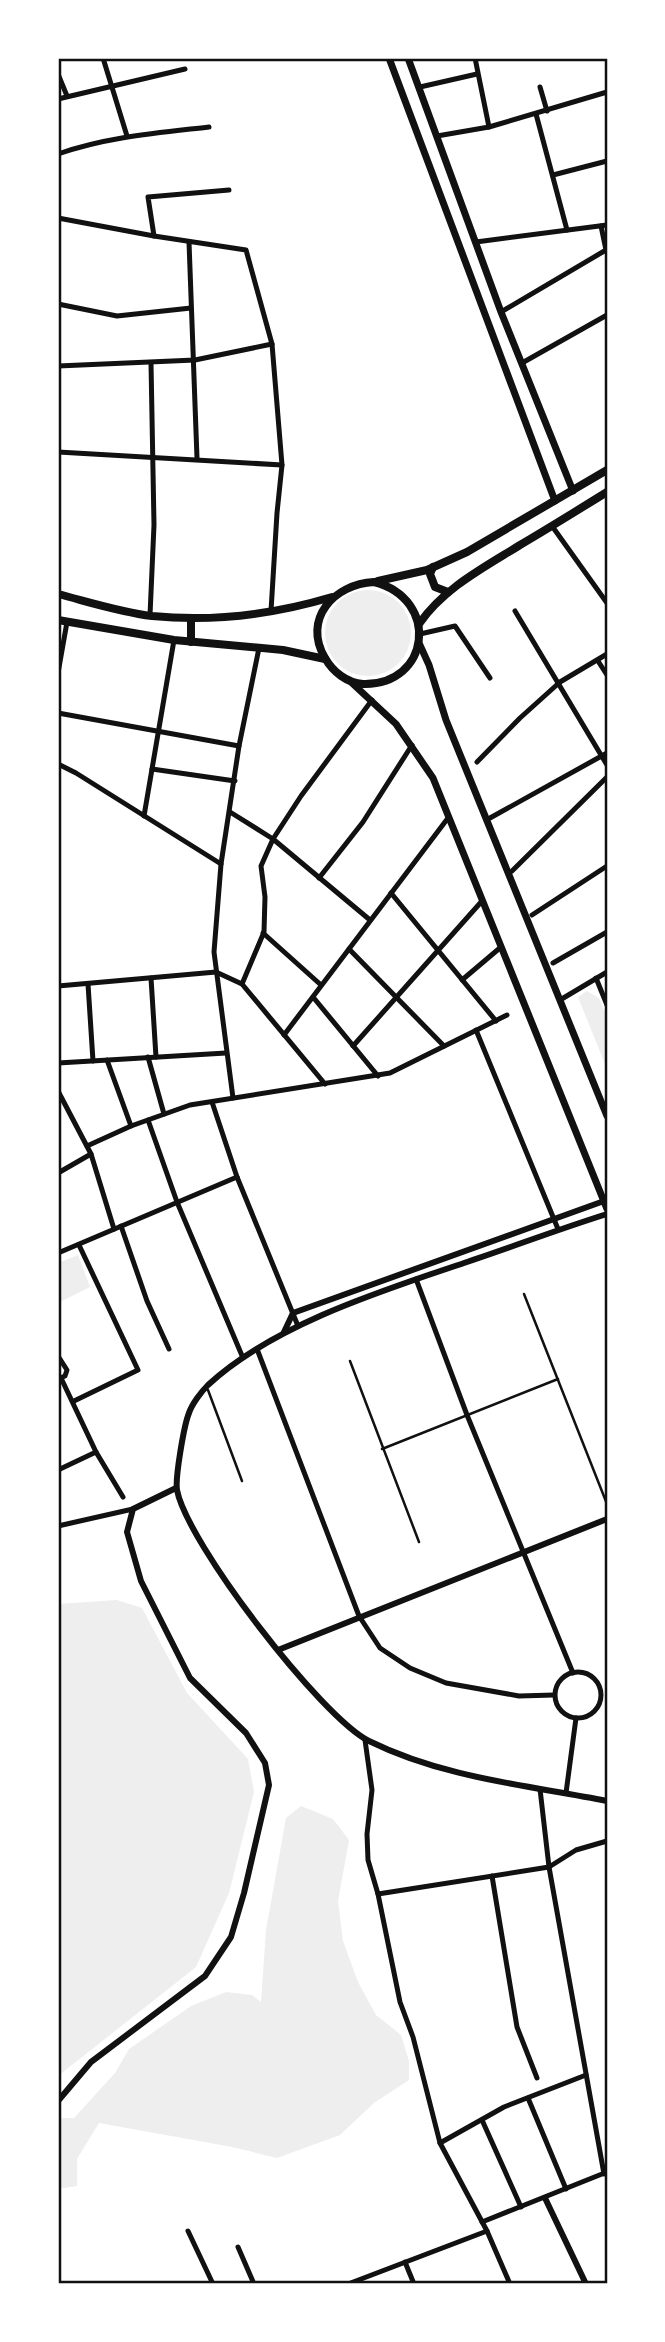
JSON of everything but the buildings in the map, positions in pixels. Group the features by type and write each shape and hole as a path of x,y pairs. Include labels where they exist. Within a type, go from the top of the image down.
{"main road":[{"path":"389,58 555,501"},
{"path":"411,58 500,312 573,491"},
{"path":"58,594 150,615 191,618 292,609 332,597 359,583 374,582 433,567 467,552 607,470"},
{"path":"419,624 448,592 474,573 607,492"},
{"path":"433,567 430,574 435,587 448,592"},
{"path":"352,683 388,681 402,672 413,659 419,643 419,624 408,600 387,585 374,582"},
{"path":"332,597 319,620 320,647 325,659 333,669 373,700 396,724 433,778 606,1208"},
{"path":"191,618 191,642"},
{"path":"62,621 174,640 259,648 325,659"},
{"path":"419,643 429,665 446,720 607,1116"}],"street":[{"path":"103,58 127,136"},
{"path":"475,58 489,127"},
{"path":"58,99 185,69"},
{"path":"58,74 67,96"},
{"path":"420,87 477,74"},
{"path":"540,87 547,111"},
{"path":"437,136 489,127 607,92"},
{"path":"536,114 567,230"},
{"path":"58,154 90,143 127,136 209,127"},
{"path":"553,175 607,161"},
{"path":"154,236 148,197 229,190"},
{"path":"58,218 246,250 272,344 282,464 271,611"},
{"path":"476,242 604,225 606,250 500,312"},
{"path":"189,242 197,458"},
{"path":"58,304 117,316 191,308"},
{"path":"522,363 607,315"},
{"path":"58,366 195,360 272,344"},
{"path":"150,615 154,525 151,363"},
{"path":"58,452 282,464"},
{"path":"552,526 607,604"},
{"path":"515,611 605,754 607,765"},
{"path":"58,673 62,621"},
{"path":"420,634 454,626 490,678"},
{"path":"144,816 174,640"},
{"path":"233,1098 214,951 222,864 239,747 259,648"},
{"path":"477,762 560,682 607,654"},
{"path":"598,661 607,675"},
{"path":"242,984 264,933 265,897 261,866 273,839 314,777 373,700"},
{"path":"58,713 239,747"},
{"path":"319,878 363,822 412,745"},
{"path":"490,818 605,754"},
{"path":"58,765 76,773 222,864"},
{"path":"152,769 235,781"},
{"path":"512,871 607,777"},
{"path":"230,812 273,839 370,920"},
{"path":"284,1035 448,818"},
{"path":"532,915 607,866"},
{"path":"391,893 496,1021"},
{"path":"353,1046 482,901"},
{"path":"553,963 607,932"},
{"path":"264,933 321,985"},
{"path":"462,980 501,947"},
{"path":"349,949 444,1046"},
{"path":"58,986 216,972 242,984 325,1084"},
{"path":"560,1000 607,972"},
{"path":"151,978 156,1057"},
{"path":"596,978 607,1005"},
{"path":"88,984 93,1060"},
{"path":"313,997 377,1076"},
{"path":"87,1146 131,1126 190,1105 390,1073 507,1015"},
{"path":"476,1030 558,1229"},
{"path":"58,1063 226,1053"},
{"path":"148,1057 164,1114"},
{"path":"107,1060 131,1126"},
{"path":"58,1091 91,1154 114,1229"},
{"path":"212,1102 237,1177 298,1326"},
{"path":"148,1120 177,1202 243,1358"},
{"path":"58,1173 91,1154"},
{"path":"58,1253 237,1177"},
{"path":"284,1332 293,1313 555,1220 606,1208"},
{"path":"606,1208 558,1229 416,1279 298,1326 243,1358 206,1387 189,1412 176,1488 186,1518 231,1590 324,1703 365,1740 405,1757 471,1778 607,1801"},
{"path":"121,1226 147,1301 169,1349"},
{"path":"74,1401 138,1370 79,1245"},
{"path":"416,1279 467,1415 573,1673"},
{"path":"257,1349 359,1616 380,1648 410,1668 446,1683 519,1696 554,1695"},
{"path":"58,1356 67,1370 65,1376 59,1379 74,1401 96,1452 123,1497"},
{"path":"58,1470 96,1452"},
{"path":"58,1526 134,1509 176,1488"},
{"path":"58,2101 91,2062 205,1976 231,1937 269,1785 265,1763 246,1733 190,1678 141,1581 127,1532 134,1509"},
{"path":"278,1650 607,1519"},
{"path":"573,1673 585,1673 599,1686 601,1697 594,1711 588,1716 576,1718 559,1710 554,1695 559,1681 573,1673"},
{"path":"599,1686 607,1683"},
{"path":"566,1793 576,1718"},
{"path":"365,1740 372,1790 367,1834 368,1860 378,1894 400,2002 413,2037 440,2143 487,2231 510,2284"},
{"path":"482,2222 606,2173 549,1867 540,1789"},
{"path":"378,1894 549,1867 576,1850 607,1841"},
{"path":"492,1876 517,2027 537,2078"},
{"path":"440,2143 528,2098 586,2075"},
{"path":"528,2098 566,2189"},
{"path":"482,2120 521,2207"},
{"path":"545,2198 586,2284"},
{"path":"188,2231 214,2284"},
{"path":"348,2284 487,2231"},
{"path":"238,2247 254,2284"},
{"path":"405,2262 414,2284"}],"lane":[{"path":"524,1294 607,1504"},
{"path":"350,1361 419,1542"},
{"path":"383,1448 558,1380"},
{"path":"206,1387 242,1481"}],"shaded area":[{"path":"368,590 384,594 398,603 407,617 411,633 407,649 398,663 384,672 368,676 352,672 338,663 329,649 325,633 329,617 338,603 352,594"},
{"path":"587,991 599,998 607,1017 607,1069 578,997"},
{"path":"78,1255 90,1287 58,1303 58,1263"},
{"path":"117,1600 142,1608 187,1693 248,1759 254,1792 229,1893 196,1967 58,2076 58,1604"},
{"path":"301,1806 333,1819 349,1840 338,1901 343,1941 358,1982 376,2015 401,2035 409,2061 409,2080 374,2103 340,2135 277,2158 232,2147 99,2123 77,2159 77,2186 58,2189 60,2118 74,2118 115,2073 129,2049 191,2006 226,1992 252,1995 261,2002 266,1930 286,1818"}]}
